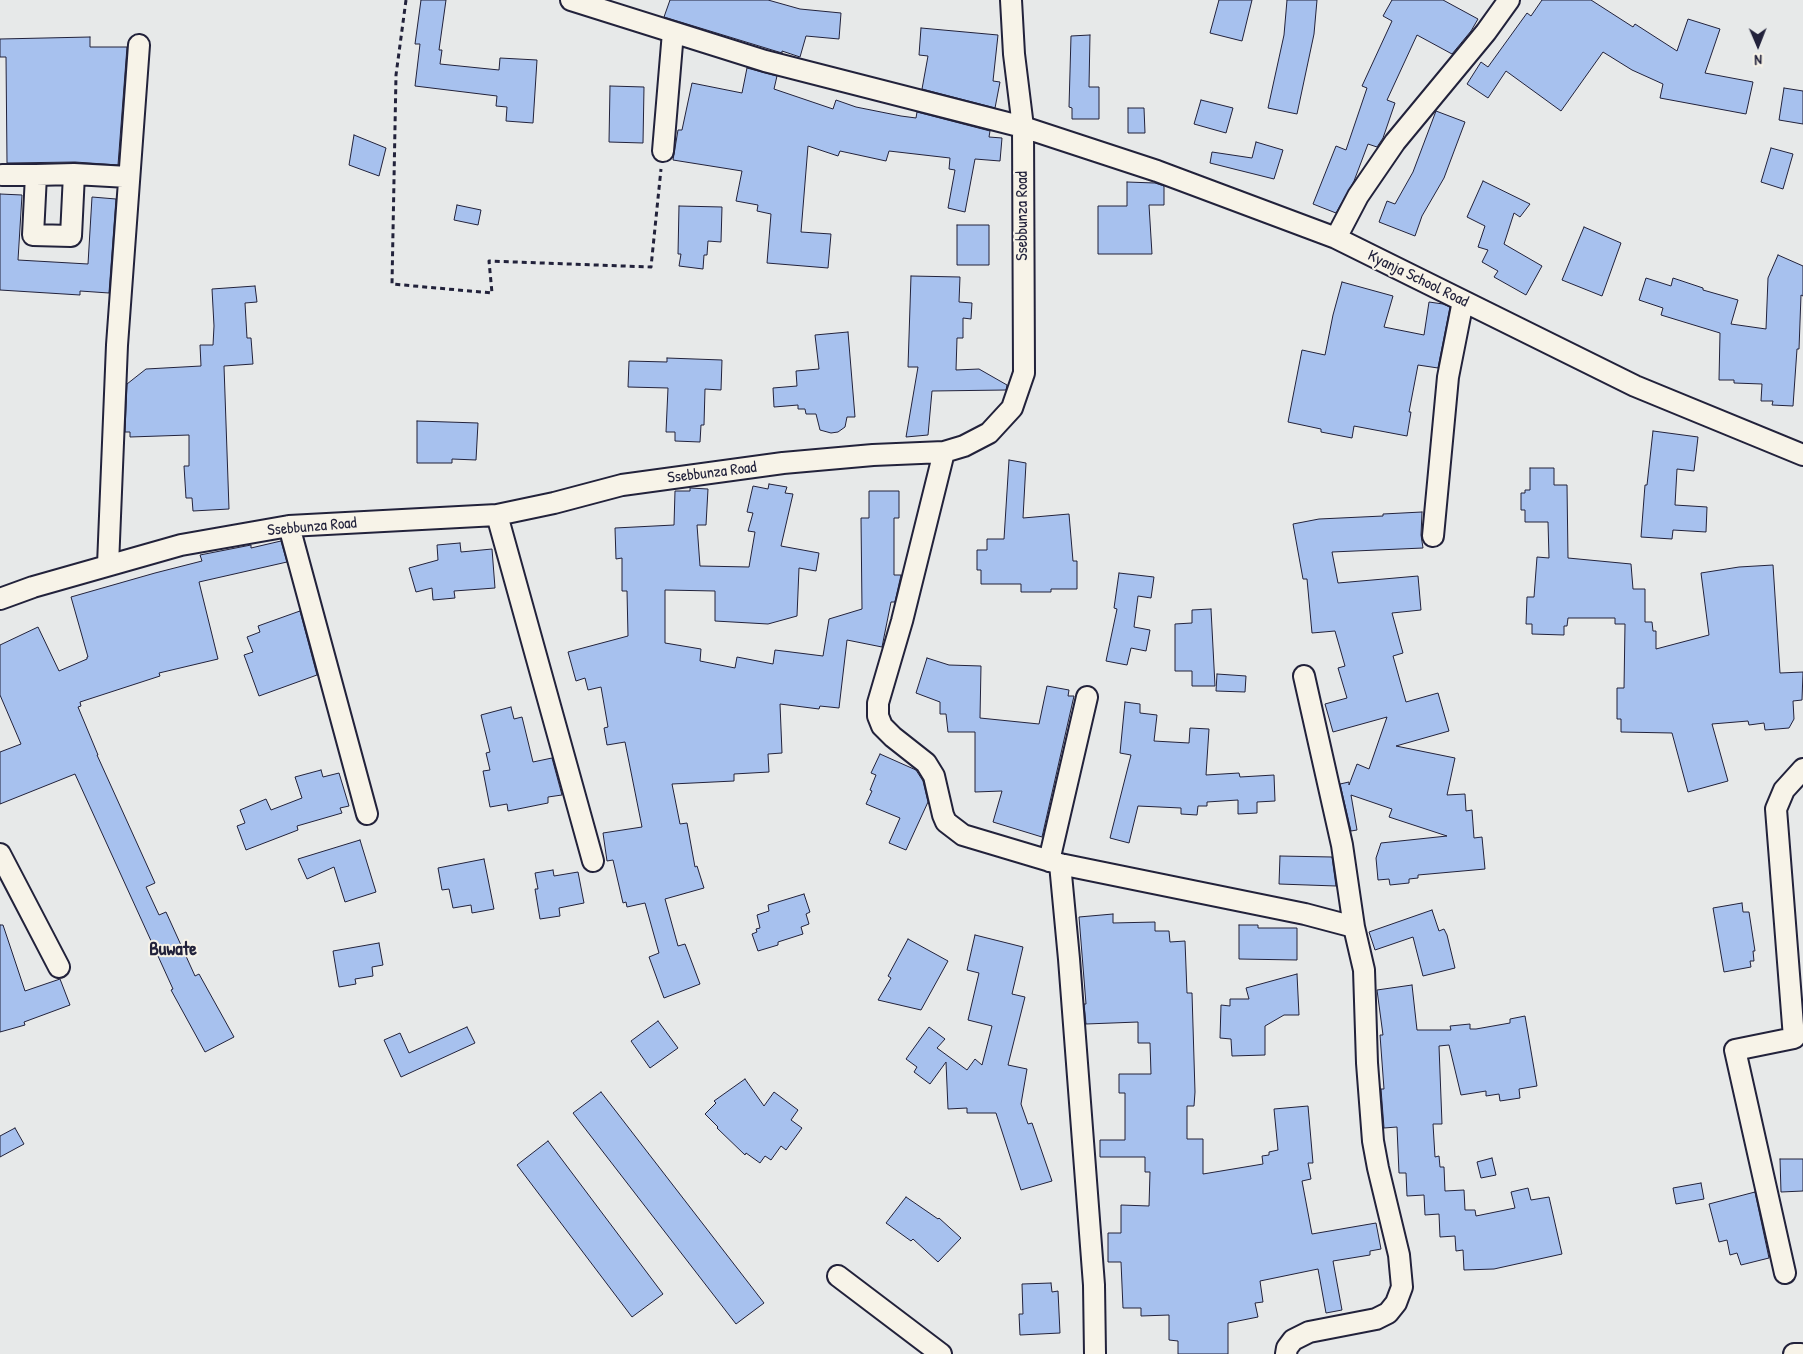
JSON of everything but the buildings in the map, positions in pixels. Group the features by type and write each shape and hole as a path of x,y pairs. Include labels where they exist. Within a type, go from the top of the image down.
{"street":[{"name":"Kyanja School Road","path":"571,0 765,61 1023,127 1157,171 1336,238 1636,386 1803,455"},
{"name":"Ssebbunza Road","path":"0,599 33,587 181,545 289,526 497,515 554,503 622,484 783,463 873,455 944,452 964,446 989,433 1012,408 1024,373 1023,127 1014,54 1011,0"},
{"path":"1336,238 1358,196 1395,142 1486,32 1509,0"},
{"path":"663,151 673,32"},
{"path":"108,565 116,345 139,45"},
{"path":"2,175 74,174 128,176"},
{"path":"36,176 33,235 71,236 74,174"},
{"path":"1433,536 1448,377 1463,301"},
{"path":"944,452 902,621 878,702 878,716 882,726 893,738 926,763 934,776 946,822 963,835 1054,862 1305,914 1354,928"},
{"path":"497,515 593,861"},
{"path":"289,526 367,814"},
{"path":"1286,1354 1292,1340 1309,1332 1376,1319 1388,1312 1396,1303 1402,1287 1399,1255 1373,1141 1367,1063 1364,970 1354,928 1342,845 1304,676"},
{"path":"1087,697 1054,862 1069,959 1094,1286 1095,1354"},
{"path":"1785,1273 1735,1050 1794,1038 1776,808 1784,790 1803,769"},
{"path":"0,854 59,967"},
{"path":"838,1276 941,1354"},
{"path":"1794,1354 1801,1354"}],"path":[{"path":"406,0 396,75 392,284 492,293 490,261 651,267 663,151"}],"district":[{"name":"Buwate","path":"173,950"}]}
